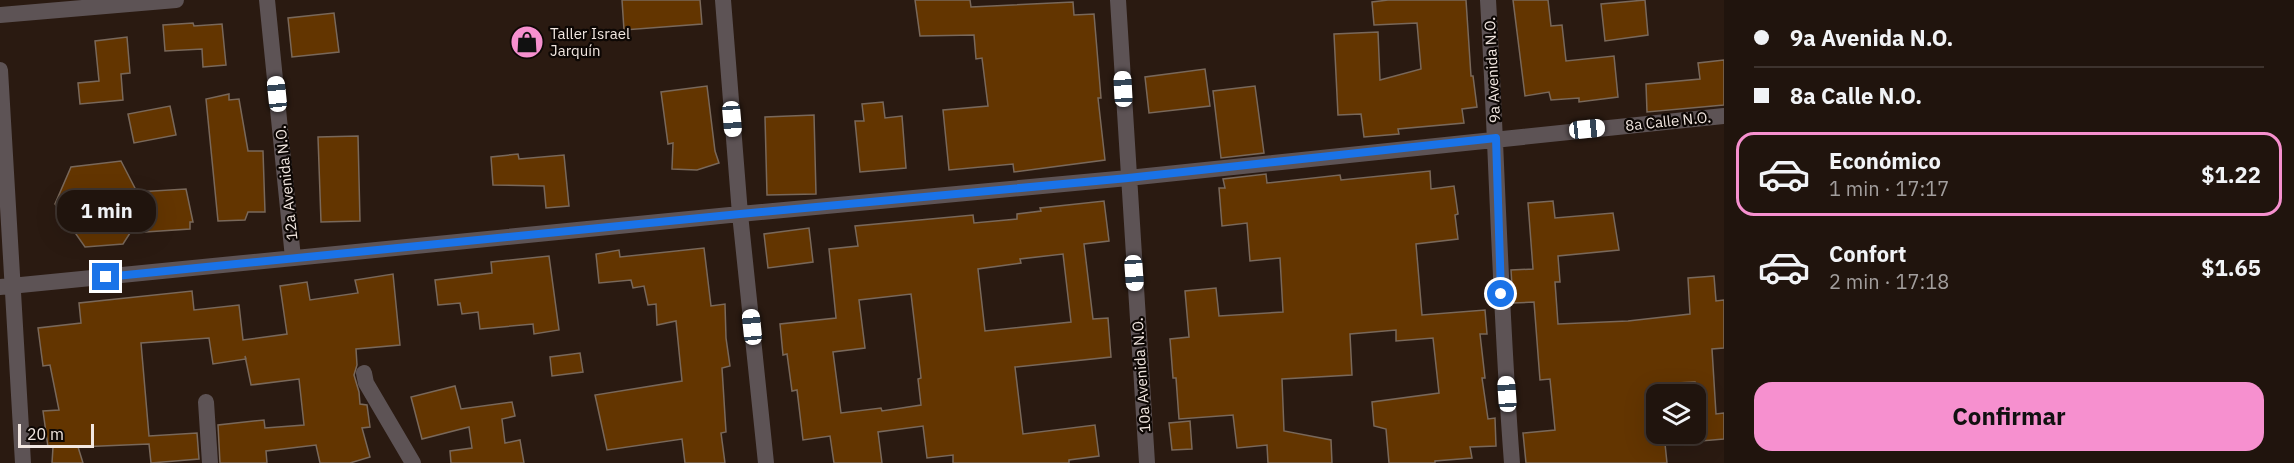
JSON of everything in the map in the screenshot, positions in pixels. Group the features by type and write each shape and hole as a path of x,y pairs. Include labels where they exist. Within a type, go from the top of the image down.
{"street":[{"path":"0,15 176,0"},
{"name":"12a Avenida N.O.","path":"267,0 293,258"},
{"path":"723,0 740,214 766,463"},
{"name":"10a Avenida N.O.","path":"1118,0 1147,463"},
{"name":"9a Avenida N.O.","path":"1488,0 1496,138 1501,294 1512,463"},
{"path":"0,70 6,286 23,463"},
{"name":"8a Calle N.O.","path":"6,286 1128,178 1724,116"},
{"path":"364,373 366,383 413,463"},
{"path":"206,402 210,463"}],"building":[{"path":"622,0 700,0 702,24 624,30"},
{"path":"915,0 970,0 971,7 1073,2 1074,15 1094,14 1101,98 1098,98 1105,160 1014,172 1013,164 949,170 943,110 988,106 982,58 976,59 974,35 920,36"},
{"path":"1466,0 1471,76 1473,76 1477,107 1462,109 1464,123 1398,129 1399,134 1364,137 1361,114 1338,115 1334,34 1378,32 1380,80 1421,69 1417,23 1374,25 1372,2"},
{"path":"1513,0 1548,0 1551,26 1562,25 1566,61 1614,56 1618,97 1579,102 1579,98 1551,100 1549,92 1525,96"},
{"path":"1645,0 1648,35 1605,41 1601,4"},
{"path":"334,13 339,52 292,57 288,18"},
{"path":"193,23 194,26 222,24 226,65 203,67 202,49 165,51 163,25"},
{"path":"127,37 130,73 121,74 123,100 80,104 78,83 99,81 95,41"},
{"path":"1724,60 1724,105 1647,112 1646,84 1700,79 1698,63"},
{"path":"1205,69 1210,106 1149,113 1145,77"},
{"path":"707,86 715,151 719,163 697,170 672,169 673,143 668,144 661,92"},
{"path":"1255,86 1264,153 1221,158 1213,91"},
{"path":"229,94 229,100 239,99 248,151 263,151 265,212 248,212 245,220 218,221 206,99"},
{"path":"883,102 885,118 902,116 906,168 860,172 855,121 864,121 862,104"},
{"path":"170,106 176,135 134,143 128,114"},
{"path":"814,115 816,194 767,195 765,117"},
{"path":"358,136 360,221 321,222 318,137"},
{"path":"518,154 519,159 564,155 569,206 546,208 544,186 493,185 491,157"},
{"path":"121,161 137,192 186,189 193,222 190,222 190,229 130,233 123,244 85,247 55,204 71,167"},
{"path":"1430,171 1431,189 1454,186 1458,214 1455,215 1458,239 1416,244 1422,315 1485,310 1487,334 1480,334 1485,378 1482,378 1488,419 1495,418 1496,446 1470,447 1472,458 1435,461 1435,463 1389,463 1386,429 1374,426 1372,402 1439,393 1433,338 1396,341 1396,330 1350,334 1352,375 1282,379 1284,431 1331,440 1332,463 1268,463 1267,445 1237,448 1233,415 1179,419 1170,339 1189,337 1185,291 1216,288 1219,316 1283,312 1280,258 1250,261 1247,223 1222,226 1219,188 1225,188 1223,179 1266,174 1267,183 1340,175 1341,180"},
{"path":"1104,201 1109,241 1084,244 1093,319 1108,318 1111,357 1015,367 1023,434 1095,425 1099,456 1069,460 1069,463 953,463 953,455 927,458 923,426 878,432 882,463 834,463 830,436 803,440 797,390 792,391 787,354 783,355 780,324 836,318 829,249 858,246 855,226 973,215 974,223 1017,219 1017,214 1041,211 1040,208","holes":["1063,254 1071,322 985,331 978,269 1021,263 1020,259","911,294 921,378 918,379 921,405 882,411 881,408 841,413 833,352 865,348 859,300"]},
{"path":"1553,201 1555,218 1613,213 1619,250 1558,256 1560,282 1555,282 1558,324 1628,321 1690,314 1688,278 1714,276 1716,301 1724,300 1724,348 1712,349 1716,414 1724,413 1724,439 1706,441 1706,384 1695,384 1695,382 1646,384 1646,444 1665,444 1667,463 1526,463 1523,433 1555,430 1550,379 1540,380 1534,302 1513,303 1511,270 1533,269 1528,203"},
{"path":"809,228 813,262 768,268 764,234"},
{"path":"704,248 711,306 725,304 730,366 722,368 726,432 721,433 725,463 685,463 682,439 607,450 595,395 682,381 676,321 657,325 656,304 648,305 644,286 633,288 631,280 599,283 596,254 619,250 620,257"},
{"path":"549,256 559,330 534,334 533,324 480,329 478,312 462,314 460,303 438,305 435,280 492,273 491,262"},
{"path":"393,274 400,345 356,349 357,365 354,375 360,404 367,405 370,427 362,428 370,457 350,463 320,463 316,445 266,451 267,463 220,463 218,425 264,420 265,428 304,425 299,379 251,385 246,359 213,364 209,338 141,343 149,436 197,433 199,459 151,463 149,444 78,447 83,463 52,463 53,447 48,447 43,411 59,410 50,365 43,366 38,328 81,323 79,303 192,291 194,310 239,305 243,340 287,334 280,286 307,282 310,300 358,293 355,280"},
{"path":"580,353 583,372 552,376 550,357"},
{"path":"455,386 461,409 512,402 515,416 502,419 505,443 520,440 524,463 451,463 450,451 472,448 469,427 422,439 411,397"},
{"path":"1190,421 1192,449 1172,450 1169,423"}],"place":[{"name":"Taller Israel Jarquín","path":"527,42"}],"route":[{"path":"106,277 1128,178 1496,138 1501,294"}]}
